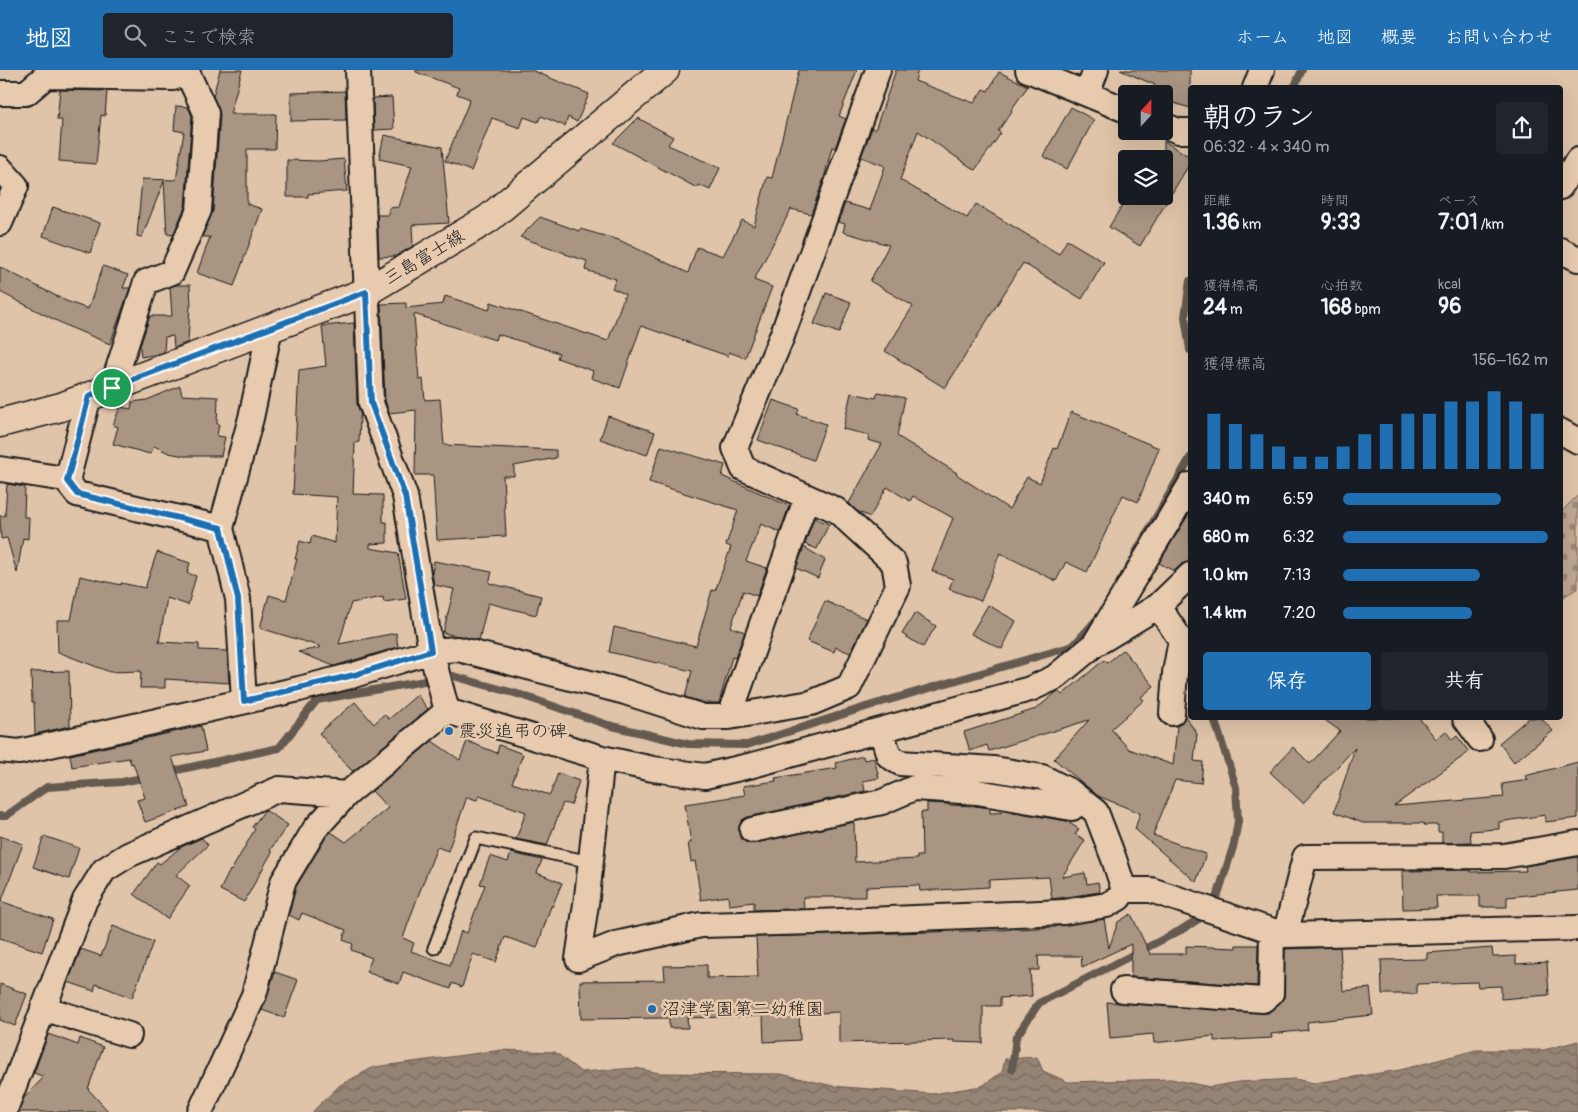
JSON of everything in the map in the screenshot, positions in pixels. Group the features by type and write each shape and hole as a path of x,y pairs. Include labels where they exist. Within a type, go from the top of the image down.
{"main road":[{"name":"三島富士線","path":"0,423 61,407 366,292 488,219 665,70"}],"street":[{"path":"358,70 371,403 405,496 431,651 447,711"},
{"path":"0,750 19,752 233,705 345,677 431,651 458,649 616,690 703,717 729,717 811,703 849,687 898,586 894,563 836,510 743,468 735,448 782,336 878,70"},
{"path":"1028,70 1118,107"},
{"path":"1086,94 1096,70"},
{"path":"1256,85 1262,70"},
{"path":"0,93 26,93 46,76 173,78 188,72 206,113 200,210 172,272 146,282 67,481"},
{"path":"1173,129 1188,131"},
{"path":"1563,182 1578,160"},
{"path":"0,168 16,186 0,224"},
{"path":"1563,252 1578,259"},
{"path":"244,701 238,599 221,528 251,418 270,328"},
{"path":"1563,433 1578,441"},
{"path":"0,470 67,481 77,494 221,528"},
{"path":"1094,645 1188,488"},
{"path":"729,717 807,497"},
{"path":"447,711 602,758 705,776 753,765 1030,689 1054,678 1094,645 1158,606 1188,577"},
{"path":"1158,606 1182,640 1175,673 1172,713"},
{"path":"200,1112 254,995 283,882 314,829 347,794 447,711"},
{"path":"1467,720 1480,739"},
{"path":"602,758 578,959 616,944 701,925 1064,912 1106,905 1120,898 1124,890 1096,812 1071,792 1042,777 994,769 900,764 889,756 881,730"},
{"path":"752,830 882,802 914,788 977,792 1072,808 1081,800"},
{"path":"4,1112 85,900 104,870 128,855 279,789 347,794"},
{"path":"1123,990 1263,1000 1271,993 1278,933 1305,857 1504,856 1578,843"},
{"path":"1124,890 1151,890 1278,933 1578,928"},
{"path":"43,1008 128,1035"}],"lane":[{"path":"434,948 476,838 591,862"}],"green space":[{"path":"1578,495 1578,588 1563,597 1563,510"}],"water":[{"path":"1578,1041 1578,1112 312,1112 340,1085 374,1067 502,1050 555,1052 581,1072 636,1068 659,1073 781,1074 833,1086 932,1094 982,1086 1002,1072 1005,1059 1037,1057 1043,1071 1068,1082 1171,1079 1210,1087 1238,1082 1295,1079 1314,1083 1400,1070 1476,1050 1544,1050"}],"building":[{"path":"220,70 242,70 230,114 276,114 275,149 247,149 247,204 262,209 234,286 197,273 210,237 202,237 213,211 220,114 213,96"},
{"path":"416,70 531,70 589,94 577,122 568,117 565,126 541,116 538,122 524,117 520,128 492,118 471,171 445,161 470,99 457,94 459,88 416,72"},
{"path":"799,70 857,70 839,116 846,119 835,148 832,147 824,178 811,214 791,209 754,280 772,287 745,358 729,352 728,356 641,326 620,388 591,378 593,371 557,358 559,353 497,334 495,340 414,314 419,380 423,379 425,400 440,399 444,445 556,450 556,458 514,466 514,476 503,476 506,536 437,540 433,475 415,475 416,410 389,413 385,400 381,304 406,303 406,308 443,304 445,296 489,310 491,302 608,341 625,294 612,288 616,279 585,270 587,261 520,237 540,217 579,231 580,229 619,240 688,273 697,247 723,256 742,220 754,226 767,177 772,178"},
{"path":"896,70 918,70 915,81 974,103 983,89 988,91 999,72 1028,86 998,131 1001,133 975,170 918,131 900,180 967,218 976,204 1059,254 1067,240 1104,262 1082,299 1023,263 945,388 885,351 913,306 870,281 889,245 843,232 845,224 838,222 845,203 870,210 885,166 861,157 872,128 875,130"},
{"path":"1120,70 1190,70 1188,107 1173,103 1173,85 1155,85"},
{"path":"60,90 107,91 105,116 101,115 96,164 59,161 62,120 57,120"},
{"path":"345,91 346,120 291,121 291,93"},
{"path":"392,97 394,129 374,130 373,98"},
{"path":"176,106 188,107 192,116 185,207 173,235 167,234 164,181 142,237 137,236 142,179 176,180 184,132 174,130"},
{"path":"1071,107 1094,120 1067,169 1043,156"},
{"path":"638,118 673,137 668,145 720,168 710,190 699,185 697,188 613,143"},
{"path":"384,135 442,147 449,223 412,225 413,246 396,256 379,257 377,215 389,215 389,208 399,207 412,166 379,159"},
{"path":"1164,141 1188,156 1188,166 1173,191 1173,150 1164,150"},
{"path":"344,159 347,191 308,194 308,197 287,197 287,160 319,161"},
{"path":"1122,205 1165,205 1140,246 1109,227"},
{"path":"53,207 100,223 90,253 43,236"},
{"path":"103,266 128,275 123,288 130,288 110,344 67,326 0,292 0,267 66,301 88,309"},
{"path":"190,285 191,306 188,342 174,348 173,336 165,337 164,352 141,357 140,346 150,316 172,316 170,287"},
{"path":"826,293 851,302 839,333 814,324"},
{"path":"354,323 357,404 361,416 359,442 355,443 353,494 383,495 383,522 387,522 387,543 370,544 370,548 398,553 406,599 384,602 383,597 351,603 339,644 396,633 398,647 334,666 298,652 319,648 319,646 260,628 269,595 286,600 300,541 310,544 312,536 335,543 337,497 293,494 299,370 326,366 322,326"},
{"path":"180,386 182,395 218,397 217,424 219,424 217,436 225,437 221,456 184,456 169,453 154,446 150,454 113,444 118,427 113,425 120,407 131,409 132,402 147,400"},
{"path":"878,392 905,398 897,436 957,473 1009,509 1027,477 1040,483 1054,448 1057,449 1071,412 1159,448 1138,502 1123,495 1087,572 1066,562 1056,581 1000,553 981,601 949,589 953,579 932,571 953,518 913,496 910,501 887,487 870,517 857,511 849,503 882,444 868,440 869,435 843,429 851,393 876,398"},
{"path":"773,400 799,409 797,414 826,424 813,460 758,440"},
{"path":"608,416 655,432 647,455 600,439"},
{"path":"661,446 725,465 722,476 789,506 780,532 761,524 746,561 767,568 757,596 743,591 731,627 745,632 735,658 732,657 719,703 705,703 685,697 692,671 609,652 614,627 696,646 712,590 715,591 731,547 726,545 738,510 649,482"},
{"path":"7,484 25,487 24,517 29,517 28,539 23,538 17,573 7,538 1,539 0,516 5,516"},
{"path":"1188,515 1188,563 1181,565 1174,571 1159,563"},
{"path":"814,518 829,524 817,549 805,544"},
{"path":"804,547 825,560 818,578 796,568"},
{"path":"157,552 190,563 187,573 196,576 188,605 167,598 159,642 199,644 199,650 227,651 229,683 165,679 165,688 140,688 141,671 110,672 58,652 57,620 71,620 80,576 145,588"},
{"path":"434,561 492,572 489,583 541,596 536,615 488,603 479,640 443,633 454,589 434,585 432,573"},
{"path":"825,601 867,619 850,653 836,647 834,652 807,641"},
{"path":"988,605 1016,621 1002,649 971,634"},
{"path":"915,613 936,626 923,647 902,634"},
{"path":"1123,650 1154,686 1141,697 1144,700 1111,729 1129,749 1173,765 1177,726 1183,721 1185,716 1197,734 1194,761 1203,762 1201,783 1175,780 1153,835 1206,854 1196,882 1135,829 1140,813 1098,796 1054,759 1089,720 989,751 987,745 970,751 964,732 1036,709 1058,691 1062,695 1104,660 1107,663"},
{"path":"69,671 70,726 35,734 31,672"},
{"path":"417,695 428,709 354,771 351,770 319,733 355,702 374,724 384,714 389,719"},
{"path":"1325,720 1421,720 1436,739 1446,731 1452,740 1457,736 1469,752 1394,806 1504,797 1502,784 1529,780 1525,776 1578,762 1578,818 1546,822 1545,815 1499,822 1499,829 1470,831 1471,842 1442,843 1442,832 1438,832 1438,825 1424,825 1424,823 1363,823 1334,812 1355,748 1303,803 1270,772 1293,747 1310,764 1340,731"},
{"path":"1527,720 1543,720 1553,731 1514,762 1499,743"},
{"path":"201,726 206,751 172,757 189,807 145,822 137,800 145,798 133,763 131,764 129,758 72,767 70,755"},
{"path":"432,741 460,760 467,741 497,753 499,745 523,754 512,783 550,795 558,773 579,781 571,805 563,803 547,845 516,839 526,812 479,796 477,800 467,797 448,851 437,847 418,896 403,938 414,943 411,951 450,965 461,931 467,933 485,885 480,884 490,856 508,862 511,853 542,860 537,873 562,883 551,906 537,948 505,937 496,962 473,954 462,987 452,983 451,989 403,972 399,984 366,972 372,958 351,950 353,944 343,940 346,930 302,913 299,920 289,915 296,887 326,837 331,832 346,842 388,808 372,791"},
{"path":"863,756 864,760 874,758 879,778 863,781 865,791 749,817 742,820 739,826 742,839 747,843 755,843 854,822 855,862 917,859 917,856 922,856 921,812 927,812 927,803 990,808 990,813 1014,812 1066,821 1079,829 1075,834 1085,840 1062,877 1085,873 1087,884 1098,882 1100,892 1052,899 1049,877 989,880 989,887 920,891 919,885 866,887 866,897 803,897 804,909 754,910 754,902 729,905 728,896 701,900 695,861 691,862 688,843 691,843 685,804 745,795 743,786 776,781 775,778 837,768 836,763"},
{"path":"265,810 288,825 270,850 272,852 244,902 220,890 255,829 252,827"},
{"path":"0,836 23,844 2,900 0,899"},
{"path":"44,836 79,848 69,879 33,867"},
{"path":"202,838 208,845 176,875 190,886 167,919 134,894 157,862 160,864 181,847"},
{"path":"1578,857 1578,890 1507,897 1507,907 1480,907 1480,896 1436,896 1437,908 1403,909 1402,871 1526,871 1525,866"},
{"path":"0,901 53,919 42,952 0,938"},
{"path":"1131,914 1150,954 1186,954 1186,946 1236,948 1236,945 1258,945 1257,986 1131,977 1131,944 1082,967 1081,956 1038,956 1039,970 1030,970 1032,996 1000,998 1000,1006 983,1006 983,1043 954,1042 954,1040 839,1043 839,1012 799,1014 800,1040 764,1042 763,1016 687,1018 688,1028 669,1028 669,1018 581,1019 580,981 665,980 664,966 707,965 707,978 758,977 756,937 999,930 1056,927 1104,919 1109,948 1118,922"},
{"path":"113,926 153,942 132,998 96,984 94,991 68,982 81,949 101,956"},
{"path":"1340,947 1343,991 1370,988 1373,1015 1307,1022 1308,1030 1271,1034 1272,1038 1214,1041 1214,1036 1154,1043 1153,1034 1110,1038 1107,1002 1268,1013 1284,998 1285,949"},
{"path":"1492,948 1493,957 1516,956 1516,964 1547,962 1549,995 1501,999 1501,986 1478,987 1477,982 1417,984 1417,994 1382,994 1381,960 1427,959 1427,953"},
{"path":"275,972 298,980 284,1018 262,1010"},
{"path":"0,984 27,994 15,1026 0,1020"},
{"path":"48,1034 78,1045 80,1038 103,1047 88,1089 109,1112 19,1112 24,1098 44,1077 34,1073"}],"waterway":[{"path":"1295,85 1302,70"},
{"path":"1188,295 1185,317 1188,337"},
{"path":"1135,554 1188,461"},
{"path":"168,772 279,748 317,700 453,676 521,695 608,725 688,744 747,745 872,705 1073,646 1100,616"},
{"path":"1012,1069 1016,1037 1039,1003 1181,930 1200,918 1213,904 1234,844 1238,821 1236,787 1215,720"},
{"path":"0,816 6,816 47,787 122,782 147,777"}],"place":[{"name":"震災追弔の碑","path":"449,731"},
{"name":"沼津学園第二幼稚園","path":"652,1009"}],"route":[{"path":"366,292 371,403 405,496 431,651 354,675 244,701 238,599 221,528 77,494 67,481 89,396 112,388 366,292"}]}
